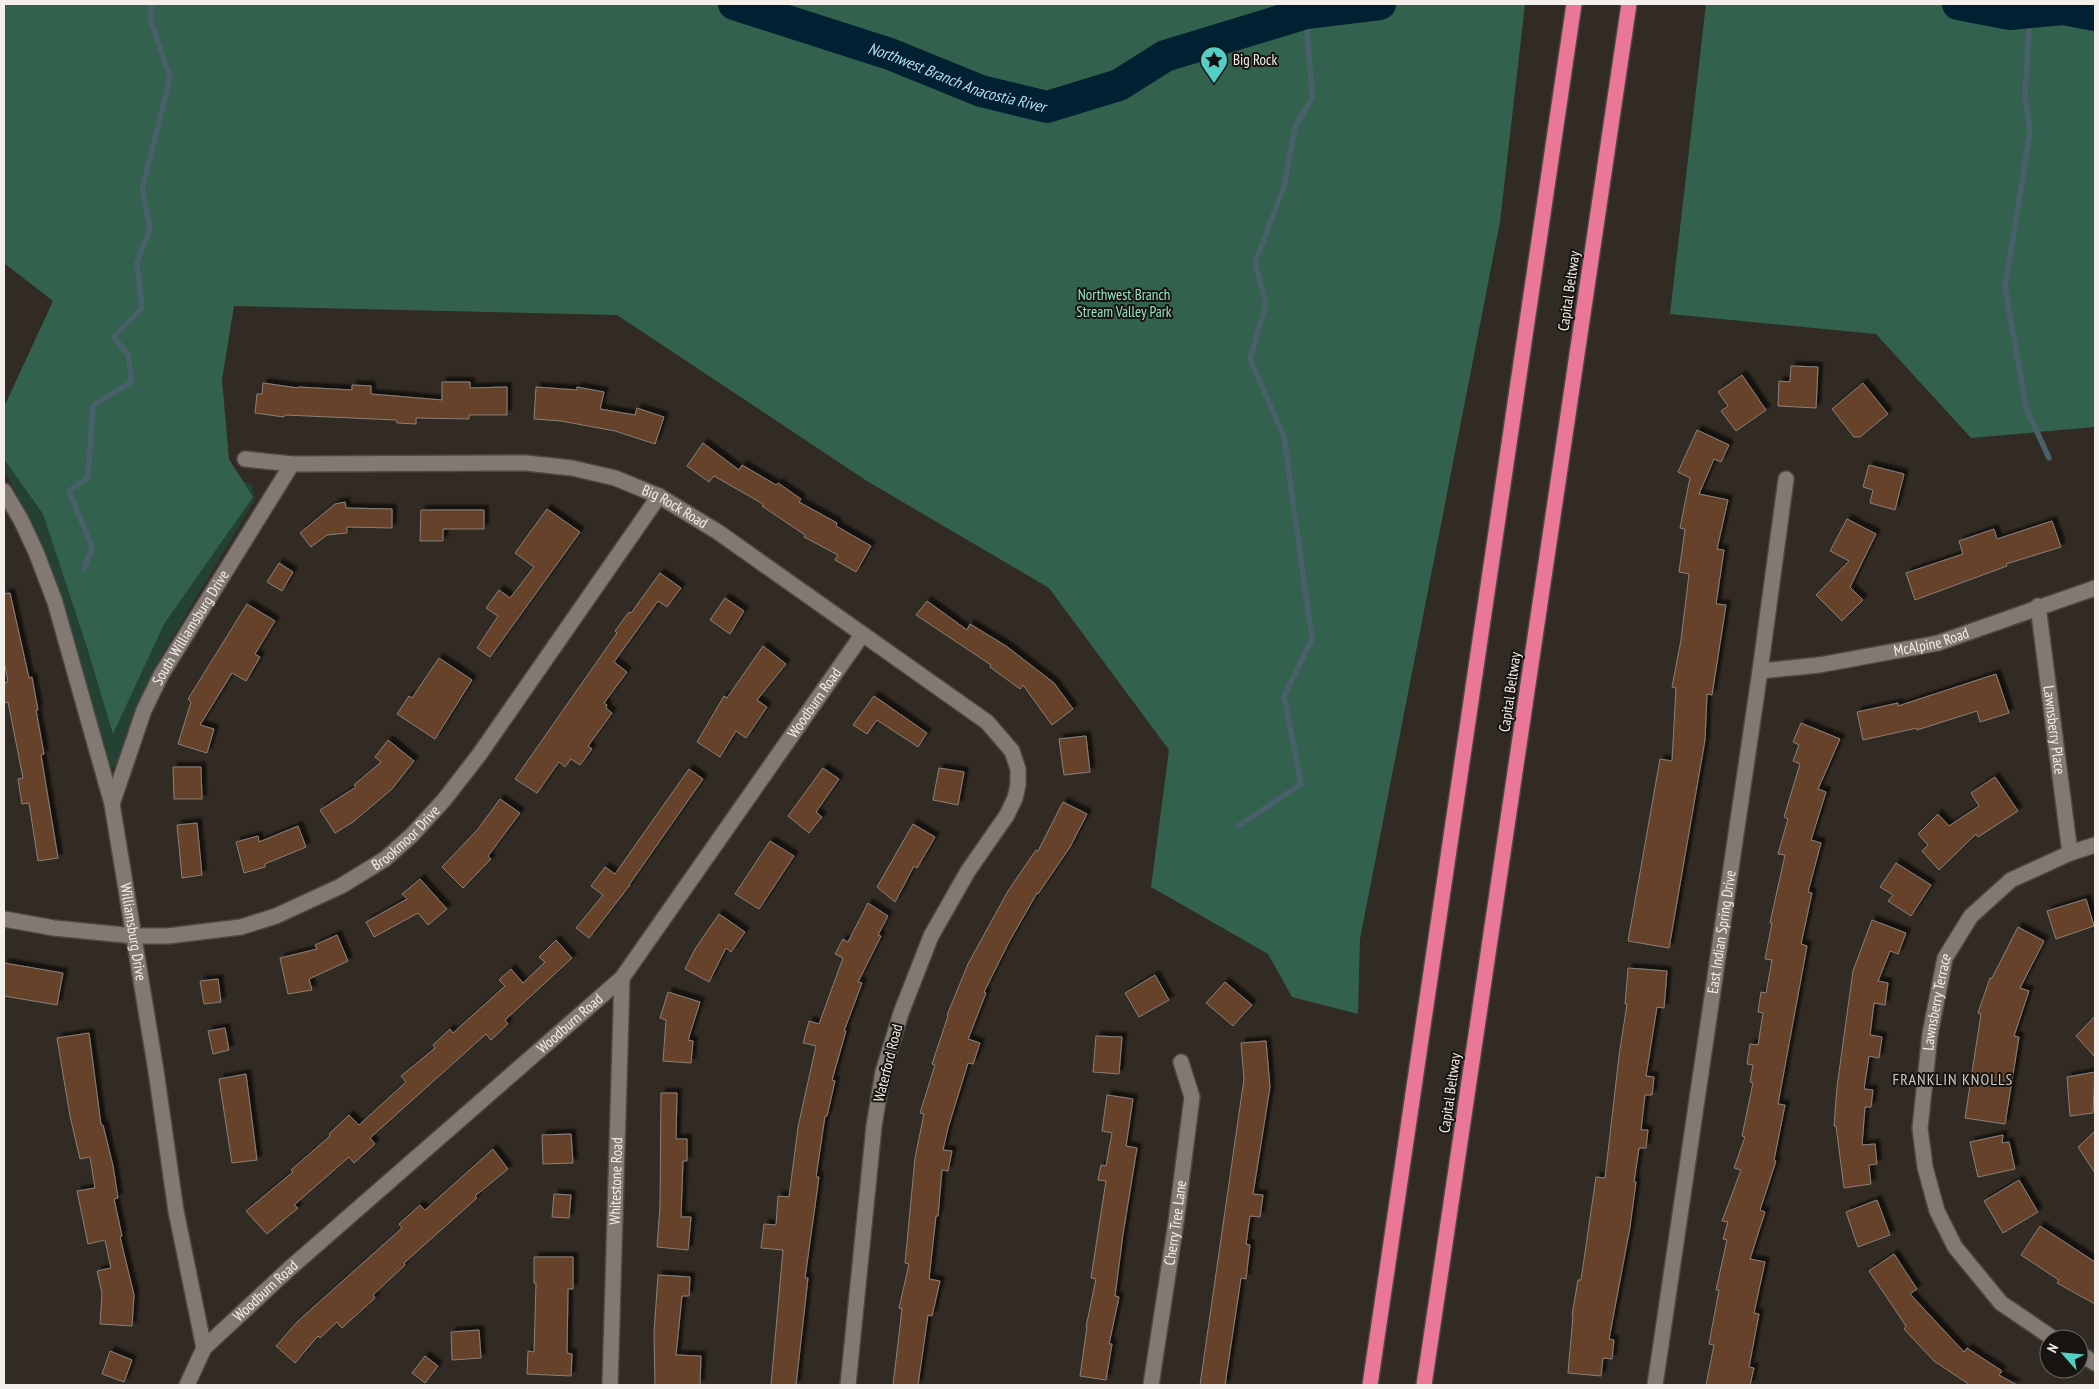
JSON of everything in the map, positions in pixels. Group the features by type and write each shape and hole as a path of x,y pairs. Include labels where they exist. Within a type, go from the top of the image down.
{"highway":[{"path":"1370,1385 1574,4"},
{"name":"Capital Beltway","path":"1424,1385 1630,4"}],"street":[{"name":"Big Rock Road","path":"245,459 292,464 526,463 572,468 615,478 659,496 718,532 987,722 1012,751 1018,769"},
{"name":"South Williamsburg Drive","path":"112,804 144,710 161,674 292,464"},
{"name":"East Indian Spring Drive","path":"1655,1385 1760,671 1786,479"},
{"name":"Williamsburg Drive","path":"4,492 21,520 36,552 55,602 112,804 156,1071 176,1211 204,1348"},
{"name":"Brookmoor Drive","path":"4,919 54,928 134,936 168,936 241,927 276,916 341,886 385,859 412,835 444,800 479,755 659,496"},
{"name":"McAlpine Road","path":"1760,671 1819,664 1938,643 2038,606 2095,588"},
{"name":"Lawnsberry Place","path":"2038,606 2070,853"},
{"name":"Woodburn Road","path":"204,1348 288,1269 622,978 862,635"},
{"name":"Waterford Road","path":"848,1385 874,1126 883,1072 901,1013 931,936 968,871 1008,815 1018,785 1018,769"},
{"name":"Lawnsberry Terrace","path":"2039,1329 2000,1303 1955,1248 1937,1211 1925,1167 1920,1128 1930,1034 1945,958 1971,916 2010,880 2070,853 2095,845"},
{"name":"Whitestone Road","path":"610,1385 622,978"},
{"name":"Cherry Tree Lane","path":"1151,1385 1176,1222 1192,1096 1181,1062"},
{"path":"187,1385 204,1348"}],"green space":[{"name":"Northwest Branch Stream Valley Park","path":"4,4 1525,4 1500,222 1360,939 1358,1014 1292,997 1268,954 1151,887 1169,750 1049,588 867,481 617,315 234,306 222,380 229,459 253,497 164,624 113,734 86,644 43,514 4,459 4,407 53,301 4,263"},
{"path":"1706,4 2095,4 2095,427 1971,438 1876,334 1670,314"},
{"path":"4,420 222,474 252,484 255,499 158,662 135,765 104,768 77,647 57,586 37,537 4,469"}],"building":[{"path":"1791,366 1818,367 1816,408 1778,406 1779,381 1790,382"},
{"path":"1742,375 1766,410 1736,431 1721,411 1728,406 1718,392"},
{"path":"442,382 470,382 470,388 507,387 507,415 469,415 469,419 416,418 416,424 397,423 396,420 285,415 284,417 255,413 257,394 262,394 263,383 298,388 352,390 352,385 371,386 371,394 442,400"},
{"path":"1863,383 1888,414 1860,437 1854,437 1832,409"},
{"path":"536,387 577,390 577,387 604,392 600,409 635,415 637,408 664,417 655,444 615,431 561,421 534,419"},
{"path":"1697,430 1729,445 1721,462 1714,459 1699,494 1728,500 1717,549 1724,550 1716,604 1726,605 1712,695 1707,694 1705,740 1669,948 1628,941 1660,759 1672,761 1676,688 1672,687 1681,640 1689,574 1679,572 1685,529 1680,528 1690,478 1678,472"},
{"path":"703,443 739,470 742,465 776,485 778,483 801,499 799,502 837,523 836,526 871,546 856,572 835,560 838,555 804,537 805,535 762,506 763,504 714,476 709,482 687,466"},
{"path":"1869,465 1904,474 1895,510 1870,503 1873,490 1863,487"},
{"path":"345,502 346,508 392,509 392,528 347,527 347,533 327,535 311,547 300,533 335,504"},
{"path":"547,509 580,532 490,657 477,648 498,616 486,608 499,590 510,598 534,567 515,553"},
{"path":"421,510 484,510 484,529 443,529 443,541 420,541"},
{"path":"1847,519 1876,534 1850,587 1863,600 1842,621 1816,595 1849,561 1830,551"},
{"path":"2052,521 2061,547 2006,564 2007,566 1915,600 1906,573 1963,554 1959,541 1994,529 1997,539"},
{"path":"279,563 293,572 282,591 267,582"},
{"path":"660,573 681,588 667,607 658,601 614,662 627,672 604,703 607,705 606,708 612,713 588,746 592,749 580,765 571,759 565,767 559,762 537,793 515,779 617,633 615,631 629,612 631,613"},
{"path":"10,593 29,678 32,677 38,710 36,710 44,754 41,755 58,858 38,861 29,803 22,804 18,779 23,778 8,702 4,703 4,683 8,682 4,661 4,594"},
{"path":"725,598 744,611 730,634 710,620"},
{"path":"927,601 967,630 970,624 1006,646 1054,683 1073,709 1052,725 1023,685 1020,689 990,667 991,665 916,615"},
{"path":"247,604 275,621 255,654 260,657 246,681 232,673 200,725 214,729 207,753 178,744 191,702 188,699"},
{"path":"763,646 786,664 757,700 767,707 746,738 736,731 720,757 697,742 724,696 727,698"},
{"path":"439,658 472,680 435,739 397,714 409,696 412,698"},
{"path":"1996,674 2009,713 1980,722 1977,711 1917,730 1917,728 1863,740 1857,712 1898,703 1898,706"},
{"path":"874,696 927,733 918,747 877,720 867,734 853,725"},
{"path":"1801,723 1840,739 1818,789 1826,792 1811,840 1821,843 1808,892 1812,893 1801,944 1807,946 1778,1104 1785,1105 1774,1160 1776,1161 1760,1210 1765,1212 1750,1259 1765,1262 1754,1313 1759,1314 1749,1367 1754,1368 1750,1385 1706,1385 1714,1345 1709,1344 1719,1290 1716,1290 1727,1240 1723,1239 1728,1222 1722,1221 1741,1170 1734,1168 1745,1137 1742,1136 1753,1083 1750,1082 1753,1065 1747,1064 1750,1044 1758,1045 1763,1013 1758,1012 1761,992 1766,993 1772,960 1765,959 1772,923 1770,923 1785,855 1778,854 1788,819 1784,817 1800,764 1793,761 1799,745 1793,742"},
{"path":"1086,736 1090,772 1064,775 1059,739"},
{"path":"388,740 414,761 392,789 353,822 335,833 320,810 356,787 354,785 381,762 375,757"},
{"path":"173,767 201,767 202,799 174,799"},
{"path":"823,768 839,779 816,812 822,817 809,833 788,816"},
{"path":"939,768 964,772 958,805 933,800"},
{"path":"689,769 703,779 630,885 589,938 576,928 603,895 591,886 605,867 615,874"},
{"path":"1995,777 2018,811 1978,837 1976,834 1939,870 1922,851 1928,845 1918,834 1938,814 1949,826 1979,806 1971,793"},
{"path":"500,799 520,813 488,856 491,859 463,888 442,867 478,829"},
{"path":"1063,802 1087,814 1070,847 1037,893 1009,942 984,992 986,993 968,1039 980,1043 973,1064 968,1063 943,1150 952,1151 948,1171 942,1170 929,1279 940,1281 932,1316 928,1315 918,1385 893,1385 902,1309 899,1308 909,1264 905,1263 915,1158 924,1114 920,1113 935,1065 932,1064 947,1015 968,964 1008,891 1036,850 1038,851"},
{"path":"197,823 202,875 182,878 177,825"},
{"path":"913,824 935,837 917,868 914,866 895,902 877,887"},
{"path":"298,826 306,847 265,864 265,867 244,873 236,842 258,836 259,842"},
{"path":"770,841 794,856 759,909 735,894"},
{"path":"1896,863 1931,885 1911,916 1888,901 1893,895 1880,887"},
{"path":"420,879 447,909 428,925 418,913 374,937 366,922 407,899 402,894"},
{"path":"2086,899 2094,926 2056,939 2047,911"},
{"path":"868,903 888,916 878,935 881,936 858,982 862,983 844,1031 846,1031 832,1080 835,1081 827,1116 825,1116 816,1177 819,1177 805,1278 808,1278 796,1385 771,1385 783,1250 761,1248 764,1224 776,1225 778,1196 789,1197 798,1127 816,1046 803,1043 809,1021 819,1024 843,958 835,954 843,939 848,942"},
{"path":"719,914 745,932 731,952 726,948 709,982 685,969 695,949"},
{"path":"1872,920 1906,933 1898,954 1890,951 1878,981 1888,983 1885,1005 1874,1003 1870,1035 1882,1037 1879,1058 1869,1056 1864,1089 1873,1090 1871,1107 1865,1107 1862,1145 1875,1144 1877,1164 1869,1165 1871,1184 1844,1188 1836,1126 1834,1126 1837,1087 1853,971"},
{"path":"2018,927 2044,941 2020,988 2029,991 2014,1036 2019,1037 2005,1124 1965,1118 1981,1014 1978,1013 1990,978 1992,978"},
{"path":"337,935 348,961 309,979 312,990 288,994 280,958 317,949 315,945"},
{"path":"556,940 572,958 505,1020 508,1024 491,1040 486,1034 370,1138 375,1144 354,1163 349,1157 294,1205 298,1208 267,1234 246,1211 293,1172 291,1170 330,1136 329,1134 349,1115 359,1125 406,1082 401,1076 435,1048 433,1045 450,1029 453,1033 505,986 499,980 511,969 523,983 545,962 539,957"},
{"path":"4,963 63,973 57,1005 4,996"},
{"path":"1628,968 1667,971 1664,1008 1657,1007 1646,1076 1654,1077 1652,1095 1645,1095 1641,1130 1648,1130 1646,1148 1639,1148 1630,1227 1609,1339 1614,1340 1612,1359 1603,1358 1601,1376 1568,1373 1572,1315 1578,1280 1581,1280 1596,1177 1605,1178 1627,1004 1625,1004"},
{"path":"1155,975 1169,1000 1139,1017 1125,993"},
{"path":"218,979 221,1002 204,1004 200,981"},
{"path":"1225,982 1252,1005 1233,1026 1206,1003"},
{"path":"668,992 700,1002 688,1040 693,1041 691,1063 663,1061 666,1020 660,1018"},
{"path":"2095,1016 2095,1057 2076,1036"},
{"path":"225,1028 229,1050 213,1054 208,1031"},
{"path":"89,1033 101,1125 103,1125 113,1166 118,1198 114,1199 122,1236 120,1237 134,1295 132,1326 100,1324 102,1293 97,1271 111,1268 105,1240 88,1244 77,1191 95,1188 90,1157 80,1159 70,1116 57,1038"},
{"path":"1096,1036 1122,1037 1119,1074 1093,1072"},
{"path":"1266,1041 1270,1087 1253,1194 1263,1195 1260,1217 1250,1216 1246,1244 1250,1245 1246,1279 1241,1278 1225,1385 1200,1385 1244,1079 1241,1043"},
{"path":"2095,1072 2093,1113 2070,1116 2067,1077"},
{"path":"246,1074 257,1160 232,1163 219,1079"},
{"path":"661,1093 677,1093 676,1139 687,1139 687,1161 683,1161 681,1217 691,1217 688,1250 657,1247 660,1206"},
{"path":"1107,1095 1133,1099 1126,1146 1137,1148 1123,1234 1115,1296 1119,1297 1109,1344 1112,1344 1106,1380 1080,1376 1086,1327 1096,1279 1091,1278 1106,1181 1098,1180 1101,1165 1106,1166 1112,1133 1102,1131"},
{"path":"2095,1131 2095,1173 2078,1147"},
{"path":"571,1134 573,1163 543,1164 542,1135"},
{"path":"2003,1135 2002,1143 2009,1142 2015,1169 1978,1177 1970,1142"},
{"path":"493,1149 508,1169 475,1196 477,1198 404,1263 405,1265 373,1295 375,1298 342,1328 337,1322 320,1338 318,1336 295,1363 276,1346 298,1321 402,1228 399,1224 420,1205 425,1210"},
{"path":"2019,1180 2038,1212 2003,1233 1984,1201"},
{"path":"554,1194 571,1195 569,1218 552,1217"},
{"path":"1877,1200 1890,1235 1858,1247 1846,1212"},
{"path":"2040,1226 2095,1262 2095,1304 2057,1283 2059,1280 2021,1255"},
{"path":"1894,1254 1917,1289 1910,1294 1964,1352 1967,1348 2002,1371 1999,1375 2017,1385 1970,1385 1934,1361 1904,1329 1906,1326 1869,1271"},
{"path":"534,1257 573,1257 573,1289 568,1289 567,1353 572,1354 571,1376 527,1374 528,1351 534,1352 536,1283 534,1283"},
{"path":"658,1275 690,1277 689,1296 682,1296 676,1355 701,1356 700,1385 655,1385 654,1333"},
{"path":"479,1330 481,1358 452,1360 451,1332"},
{"path":"110,1351 132,1360 124,1382 102,1374"},
{"path":"425,1356 438,1366 425,1383 412,1373"}],"waterway":[{"path":"84,569 92,547 69,491 88,477 93,406 131,382 129,356 114,337 142,308 137,263 150,228 142,189 170,78 150,19 152,4"},
{"name":"Northwest Branch Anacostia River","path":"734,4 890,54 981,91 1047,107 1119,85 1165,56 1306,13 1380,4"},
{"name":"Northwest Branch Anacostia River","path":"1958,4 2010,14 2063,9 2095,15"},
{"path":"2030,12 2025,95 2030,132 2005,287 2026,408 2049,458"},
{"path":"1238,826 1301,784 1284,696 1312,639 1284,437 1250,359 1266,304 1255,262 1284,187 1295,127 1312,98 1306,13"}],"place":[{"name":"Big Rock","path":"1214,84"}],"district":[{"name":"FRANKLIN KNOLLS","path":"1953,1079"}]}
